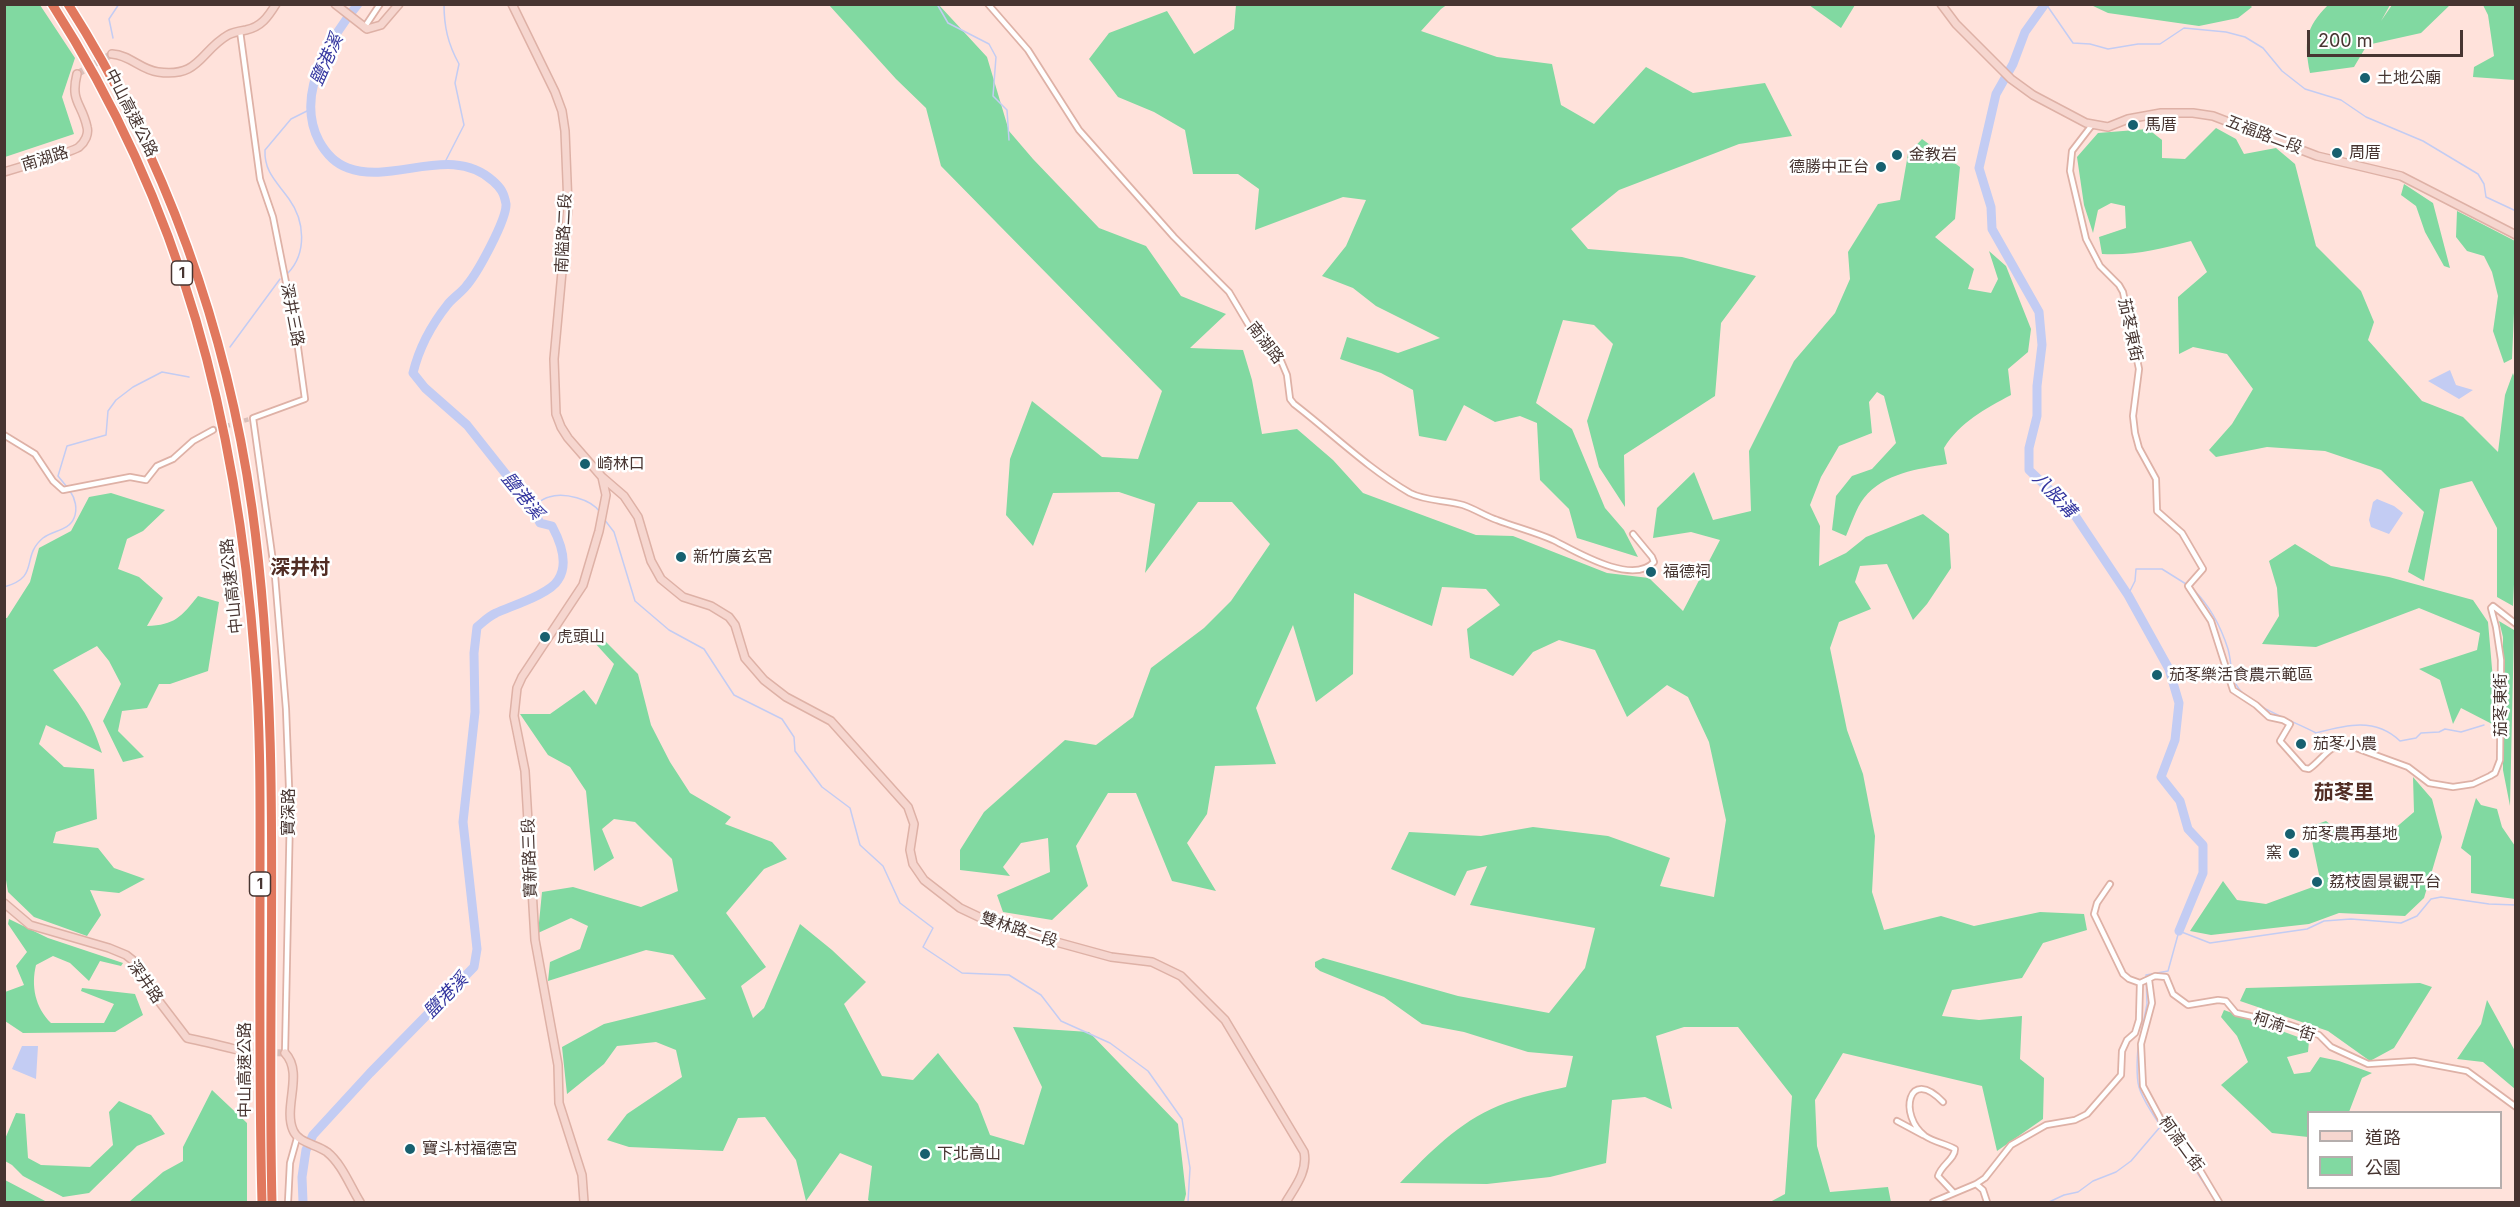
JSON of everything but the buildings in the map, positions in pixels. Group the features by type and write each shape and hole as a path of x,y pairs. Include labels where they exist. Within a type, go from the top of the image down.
{"highway":[{"name":"中山高速公路","path":"52,4 105,94 143,172 168,232 202,334 231,466 243,537 256,663 260,838 262,1203"},
{"name":"中山高速公路","path":"68,4 111,78 151,156 173,210 216,334 240,433 252,507 267,667 271,776 269,1092 272,1203"}],"street":[{"path":"112,54 122,54 156,72 177,72 197,64 226,35 254,28 264,21 276,4"},
{"path":"335,4 367,29 381,25 399,4"},
{"path":"364,28 380,4"},
{"name":"南隘路二段","path":"512,4 562,111 565,131 568,206 554,358 556,414 561,427 602,477"},
{"name":"南湖路","path":"988,4 1028,50 1079,130 1174,237 1229,292 1251,329 1279,356 1287,375 1290,399 1294,404 1347,446 1352,453 1413,494 1464,506 1551,540 1600,564 1630,569 1641,569 1652,564 1654,562 1652,557 1633,534"},
{"path":"1941,4 1956,24 2011,79 2033,95 2092,125"},
{"name":"深井三路","path":"240,31 260,179 273,217 296,333 305,399 253,418"},
{"name":"南湖路","path":"4,172 74,151 85,140 87,126 75,99 73,87 77,74"},
{"name":"五福路二段","path":"2092,125 2108,127 2128,119 2161,114 2193,112 2213,116 2317,156 2401,176 2516,235"},
{"name":"茄苳東街","path":"2092,125 2070,156 2070,171 2081,221 2086,239 2100,266 2123,292 2139,369 2133,416 2139,448 2156,479 2157,511 2182,533 2203,569 2189,582 2190,591 2211,621 2233,690 2256,705 2269,717 2290,724 2280,741 2304,768 2309,770 2329,749 2345,744 2408,767 2429,783 2452,788 2474,784 2494,773 2500,760 2501,660 2496,627 2491,612 2493,606 2516,624"},
{"name":"寶深路","path":"253,418 274,576 286,709 290,813 285,1053 293,1068 291,1123 297,1138 290,1164 288,1203"},
{"path":"4,435 35,454 53,481 64,489 130,477 146,480 157,466 173,459 193,441 213,430"},
{"name":"寶新路三段","path":"584,1203 582,1175 559,1103 558,1065 535,940 525,771 514,716 517,688 580,591 588,573 605,502 606,495 602,477"},
{"name":"雙林路二段","path":"602,477 624,496 639,517 651,561 661,579 683,597 711,606 729,617 735,625 745,658 764,680 780,694 831,721 908,807 914,824 910,850 913,864 924,880 941,896 998,926 1104,956 1152,962 1164,966 1181,976 1225,1020 1304,1152 1305,1166 1286,1203"},
{"path":"2110,884 2097,903 2094,914 2123,974 2140,983 2149,980"},
{"name":"深井路","path":"4,903 30,925 110,948 135,962 161,1004 187,1038 200,1039 233,1051 246,1052"},
{"name":"柯湳一街","path":"2149,980 2155,976 2166,977 2173,994 2188,1005 2218,1000 2226,1001 2236,1013 2290,1025 2319,1035 2331,1047 2368,1064 2414,1060 2467,1071 2516,1107"},
{"name":"柯湳二街","path":"2149,980 2152,1004 2141,1044 2144,1086 2165,1127 2191,1155 2219,1203"},
{"path":"1933,1203 1977,1184 1985,1178 2011,1145 2046,1125 2082,1118 2118,1081 2121,1075 2122,1051 2127,1040 2135,1033 2139,1020 2140,983"},
{"path":"1923,1135 1913,1121 1910,1111 1912,1092 1928,1089 1942,1102"},
{"path":"1897,1121 1956,1149 1955,1154 1938,1176 1954,1193"},
{"path":"297,1138 318,1146 334,1158 360,1203"},
{"path":"1977,1184 1983,1190 1987,1203"}],"green space":[{"path":"1448,4 1421,31 1497,57 1552,64 1561,105 1594,124 1646,67 1693,93 1765,83 1792,136 1739,144 1619,190 1571,229 1588,249 1682,257 1756,276 1721,323 1715,396 1624,455 1625,507 1599,467 1587,421 1613,344 1594,325 1563,320 1536,403 1572,429 1605,508 1624,530 1638,557 1577,538 1569,509 1540,480 1537,423 1520,416 1495,422 1464,405 1446,441 1419,436 1413,390 1381,373 1340,359 1347,337 1398,353 1440,338 1376,306 1353,288 1322,276 1346,246 1366,200 1343,197 1255,230 1259,189 1238,174 1193,174 1185,130 1154,112 1118,97 1089,59 1109,33 1167,11 1194,54 1234,29 1236,5"},
{"path":"2249,4 2252,7 2238,18 2199,26 2108,13 2091,5"},
{"path":"4,5 40,5 75,58 62,97 74,134 5,157"},
{"path":"829,5 939,5 987,57 1009,131 1033,159 1099,228 1146,246 1181,296 1226,314 1190,348 1243,350 1252,380 1262,434 1297,429 1333,460 1363,493 1476,535 1513,536 1607,573 1649,578 1683,611 1720,540 1691,532 1653,538 1657,508 1694,472 1713,520 1751,511 1749,451 1794,361 1835,313 1850,279 1848,252 1878,204 1900,200 1908,154 1922,139 1960,167 1955,219 1935,237 1974,269 1968,289 1991,293 1998,279 1989,251 2006,266 2031,329 2028,352 2008,369 2011,395 1965,423 1950,439 1944,448 1947,464 1902,473 1872,490 1864,498 1846,536 1832,530 1836,496 1852,476 1872,469 1896,443 1884,396 1877,392 1869,402 1872,433 1839,446 1821,477 1810,505 1820,526 1819,566 1846,553 1866,537 1923,514 1949,534 1951,568 1927,604 1913,620 1887,564 1860,566 1855,582 1871,609 1839,622 1830,648 1847,730 1863,774 1875,836 1872,892 1884,930 1941,916 1974,926 2040,912 2084,914 2087,930 2043,943 2022,978 1952,990 1942,1016 1979,1020 2022,1016 2020,1059 2044,1078 2043,1119 1997,1151 1982,1086 1843,1053 1815,1100 1817,1146 1830,1192 1888,1187 1891,1202 1770,1202 1785,1194 1792,1096 1738,1027 1684,1027 1656,1036 1672,1109 1645,1097 1612,1100 1606,1163 1550,1177 1487,1184 1400,1183 1445,1139 1470,1121 1498,1106 1566,1087 1573,1056 1528,1052 1464,1032 1422,1024 1384,997 1320,971 1315,967 1315,962 1323,958 1458,996 1549,1013 1585,968 1595,928 1470,905 1487,866 1467,871 1455,896 1391,869 1409,832 1481,836 1533,827 1608,836 1670,858 1660,886 1714,897 1726,820 1709,742 1688,697 1667,685 1627,717 1595,650 1559,640 1533,652 1513,676 1470,658 1467,629 1500,605 1486,589 1442,587 1432,626 1354,593 1353,674 1316,702 1293,625 1256,708 1276,764 1215,766 1207,814 1187,843 1216,891 1172,881 1136,793 1108,793 1076,846 1088,886 1052,920 1003,912 997,895 1050,872 1048,838 1021,843 1003,867 1010,876 960,870 960,850 984,812 1065,740 1096,745 1133,717 1151,668 1204,628 1231,601 1270,544 1232,502 1198,502 1145,573 1155,504 1119,492 1053,493 1033,546 1006,515 1010,459 1032,401 1102,457 1138,459 1162,391 941,166 926,108 896,79"},
{"path":"1809,5 1855,5 1841,28"},
{"path":"2328,5 2390,5 2381,21 2392,5 2450,5 2421,33 2367,45 2354,67 2310,73 2307,53 2308,36 2320,13"},
{"path":"2483,5 2514,5 2515,80 2473,77 2474,67 2494,56 2488,15"},
{"path":"2216,128 2236,139 2244,154 2276,148 2295,164 2316,246 2361,291 2374,322 2368,340 2422,401 2463,417 2498,452 2505,395 2513,373 2516,382 2516,540 2513,606 2497,597 2497,528 2472,481 2440,489 2424,581 2408,572 2424,512 2381,470 2325,451 2267,447 2216,457 2209,450 2232,424 2253,389 2227,354 2193,347 2179,354 2178,297 2207,272 2191,241 2136,253 2102,254 2099,237 2126,228 2125,206 2111,203 2098,210 2093,233 2084,205 2077,157 2098,133 2148,129 2162,140 2162,158 2185,159"},
{"path":"2404,184 2433,203 2450,268 2444,266 2425,232 2416,206 2401,195"},
{"path":"2457,211 2515,241 2516,312 2514,313 2512,359 2504,363 2493,331 2498,296 2492,272 2484,256 2467,251 2456,237"},
{"path":"111,493 165,510 143,531 127,539 118,569 139,577 163,598 147,626 171,622 198,596 219,602 208,671 170,684 159,684 147,708 122,711 118,731 144,757 123,762 103,721 121,684 109,661 97,646 53,670 87,717 102,753 46,725 39,744 64,767 94,769 97,819 56,832 53,843 98,848 114,868 145,879 119,893 90,890 101,915 87,936 34,917 8,892 4,868 5,618 30,582 39,548 71,531 89,497"},
{"path":"2295,544 2331,566 2389,577 2473,600 2488,622 2493,680 2492,724 2461,708 2453,724 2440,680 2419,669 2477,650 2480,633 2419,608 2316,647 2262,644 2279,616 2277,588 2269,561"},
{"path":"2499,621 2514,630 2510,806 2503,770 2503,637"},
{"path":"600,636 638,674 651,725 670,762 690,793 731,817 725,824 772,842 787,859 764,869 726,913 766,967 741,986 753,1018 764,1008 800,924 866,982 844,1004 882,1076 913,1080 938,1053 978,1104 990,1135 1024,1145 1042,1087 1013,1027 1089,1032 1178,1124 1186,1194 1184,1202 871,1202 868,1200 872,1166 840,1153 806,1201 796,1160 765,1117 738,1118 723,1151 629,1147 607,1140 627,1114 682,1077 676,1050 656,1042 617,1046 604,1064 567,1094 562,1047 604,1024 706,999 673,955 646,950 548,981 550,962 580,949 588,926 571,918 538,933 542,892 573,887 641,907 678,891 672,859 635,822 614,819 602,829 614,858 594,871 586,791 570,767 548,755 520,714 550,714 584,690 596,705 614,664 594,642"},
{"path":"2413,777 2432,799 2442,837 2424,898 2405,916 2339,913 2309,924 2211,935 2190,931 2223,881 2237,900 2266,904 2321,884 2309,827 2326,821 2353,842 2379,842 2414,812"},
{"path":"2476,798 2481,805 2497,809 2502,827 2515,846 2515,899 2471,893 2471,856 2461,848"},
{"path":"9,919 48,938 123,963 121,966 100,961 89,981 70,963 53,956 36,965 34,988 36,996 41,1010 51,1023 104,1023 114,1004 81,991 82,988 135,994 143,1015 115,1032 23,1033 5,1021 5,992 24,985 16,966 27,952 8,924"},
{"path":"2420,983 2432,987 2394,1048 2370,1061 2328,1031 2240,1001 2246,988"},
{"path":"2487,1000 2515,1051 2515,1089 2483,1062 2457,1059 2481,1024"},
{"path":"2224,1010 2309,1041 2308,1052 2287,1057 2294,1074 2310,1072 2320,1057 2372,1073 2362,1078 2349,1111 2307,1111 2307,1137 2272,1133 2221,1085 2248,1062 2237,1036 2221,1017"},
{"path":"212,1090 247,1123 247,1202 129,1202 163,1172 183,1161 183,1147"},
{"path":"119,1101 151,1115 165,1134 137,1146 89,1193 63,1197 23,1176 5,1161 5,1139 16,1113 25,1114 28,1158 41,1165 90,1167 113,1145 109,1112"},
{"path":"5,1180 47,1202 5,1202"}],"water":[{"path":"2450,370 2456,385 2473,390 2459,399 2428,381"},
{"path":"2377,499 2394,506 2403,513 2389,534 2371,527 2369,520 2373,502"},
{"path":"22,1046 38,1046 36,1079 12,1069"}],"waterway":[{"path":"113,38 109,19 119,4"},
{"path":"342,4 352,12"},
{"name":"鹽港溪","path":"303,1202 302,1177 306,1150 313,1135 474,967 477,949 463,822 475,712 474,653 477,627 493,614 547,590 558,580 563,567 560,545 552,526 540,523 532,507 467,425 425,388 413,373 422,345 431,328 448,304 472,278 491,245 505,211 506,204 502,191 493,181 477,170 459,165 384,172 366,172 348,168 330,157 319,141 313,123 311,105 313,87 336,34 358,4"},
{"path":"444,4 447,35 459,64 455,83 464,125 444,164"},
{"path":"937,4 948,23 989,44 996,57 993,96 1007,110 1009,140"},
{"name":"八股溝","path":"2045,4 2025,32 2013,64 1996,94 1979,168 1991,207 1992,229 2039,312 2042,345 2037,386 2037,416 2029,448 2029,470 2072,511 2128,595 2169,669 2179,703 2175,740 2161,777 2180,801 2188,829 2203,845 2203,873 2179,931"},
{"path":"2046,4 2073,43 2090,44 2108,49 2138,44 2160,44 2184,28 2226,32 2245,37 2263,48 2282,71 2305,89 2341,100 2366,117 2423,141 2478,174 2484,184 2486,197 2516,211"},
{"path":"288,273 301,247 301,227 289,199 269,171 265,150 291,119 311,109"},
{"path":"230,347 280,279"},
{"path":"67,487 58,476 67,446 106,435 108,411 116,400 133,387 162,372 189,377"},
{"path":"4,587 15,583 27,572 32,552 43,538 65,528 72,522 76,507 70,491"},
{"path":"532,507 542,500 562,495 584,500 600,512"},
{"path":"604,519 614,532 635,601 669,630 704,649 734,695 782,719 794,737 795,751 822,787 850,808 860,845 883,866 900,903 933,928 923,947 962,973 1009,975 1041,995 1061,1021 1110,1043 1148,1071 1182,1119 1190,1168 1188,1202"},
{"path":"2128,595 2135,581 2136,569 2162,569 2186,584"},
{"path":"2193,589 2209,609 2222,633 2228,649 2234,680 2239,689 2264,708 2316,733 2360,725 2381,728 2400,741 2416,738 2421,733 2439,732 2445,729 2461,732 2484,725"},
{"path":"2140,1039 2147,1004 2146,975 2168,971 2179,931 2210,943 2307,929 2324,921 2351,919 2401,923 2417,916 2431,899 2441,897 2489,904 2516,905"},
{"path":"2139,1043 2137,1065 2139,1087 2143,1098 2166,1132"},
{"path":"2049,1202 2078,1192 2093,1181 2116,1172 2131,1161 2160,1127"},
{"path":"2180,1146 2216,1202"}],"tunnel":[{"path":"77,74 112,54"},
{"path":"213,430 253,418"},
{"path":"246,1052 285,1053"}],"place":[{"name":"土地公廟","path":"2365,78"},
{"name":"馬厝","path":"2133,125"},
{"name":"周厝","path":"2337,153"},
{"name":"金教岩","path":"1897,155"},
{"name":"德勝中正台","path":"1881,167"},
{"name":"崎林口","path":"585,464"},
{"name":"新竹廣玄宮","path":"681,557"},
{"name":"福德祠","path":"1651,572"},
{"name":"虎頭山","path":"545,637"},
{"name":"茄苳樂活食農示範區","path":"2157,675"},
{"name":"茄苳小農","path":"2301,744"},
{"name":"茄苳農再基地","path":"2290,834"},
{"name":"窯","path":"2294,853"},
{"name":"荔枝園景觀平台","path":"2317,882"},
{"name":"寶斗村福德宮","path":"410,1149"},
{"name":"下北高山","path":"925,1154"}],"district":[{"name":"深井村","path":"300,568"},
{"name":"茄苳里","path":"2344,793"}]}
